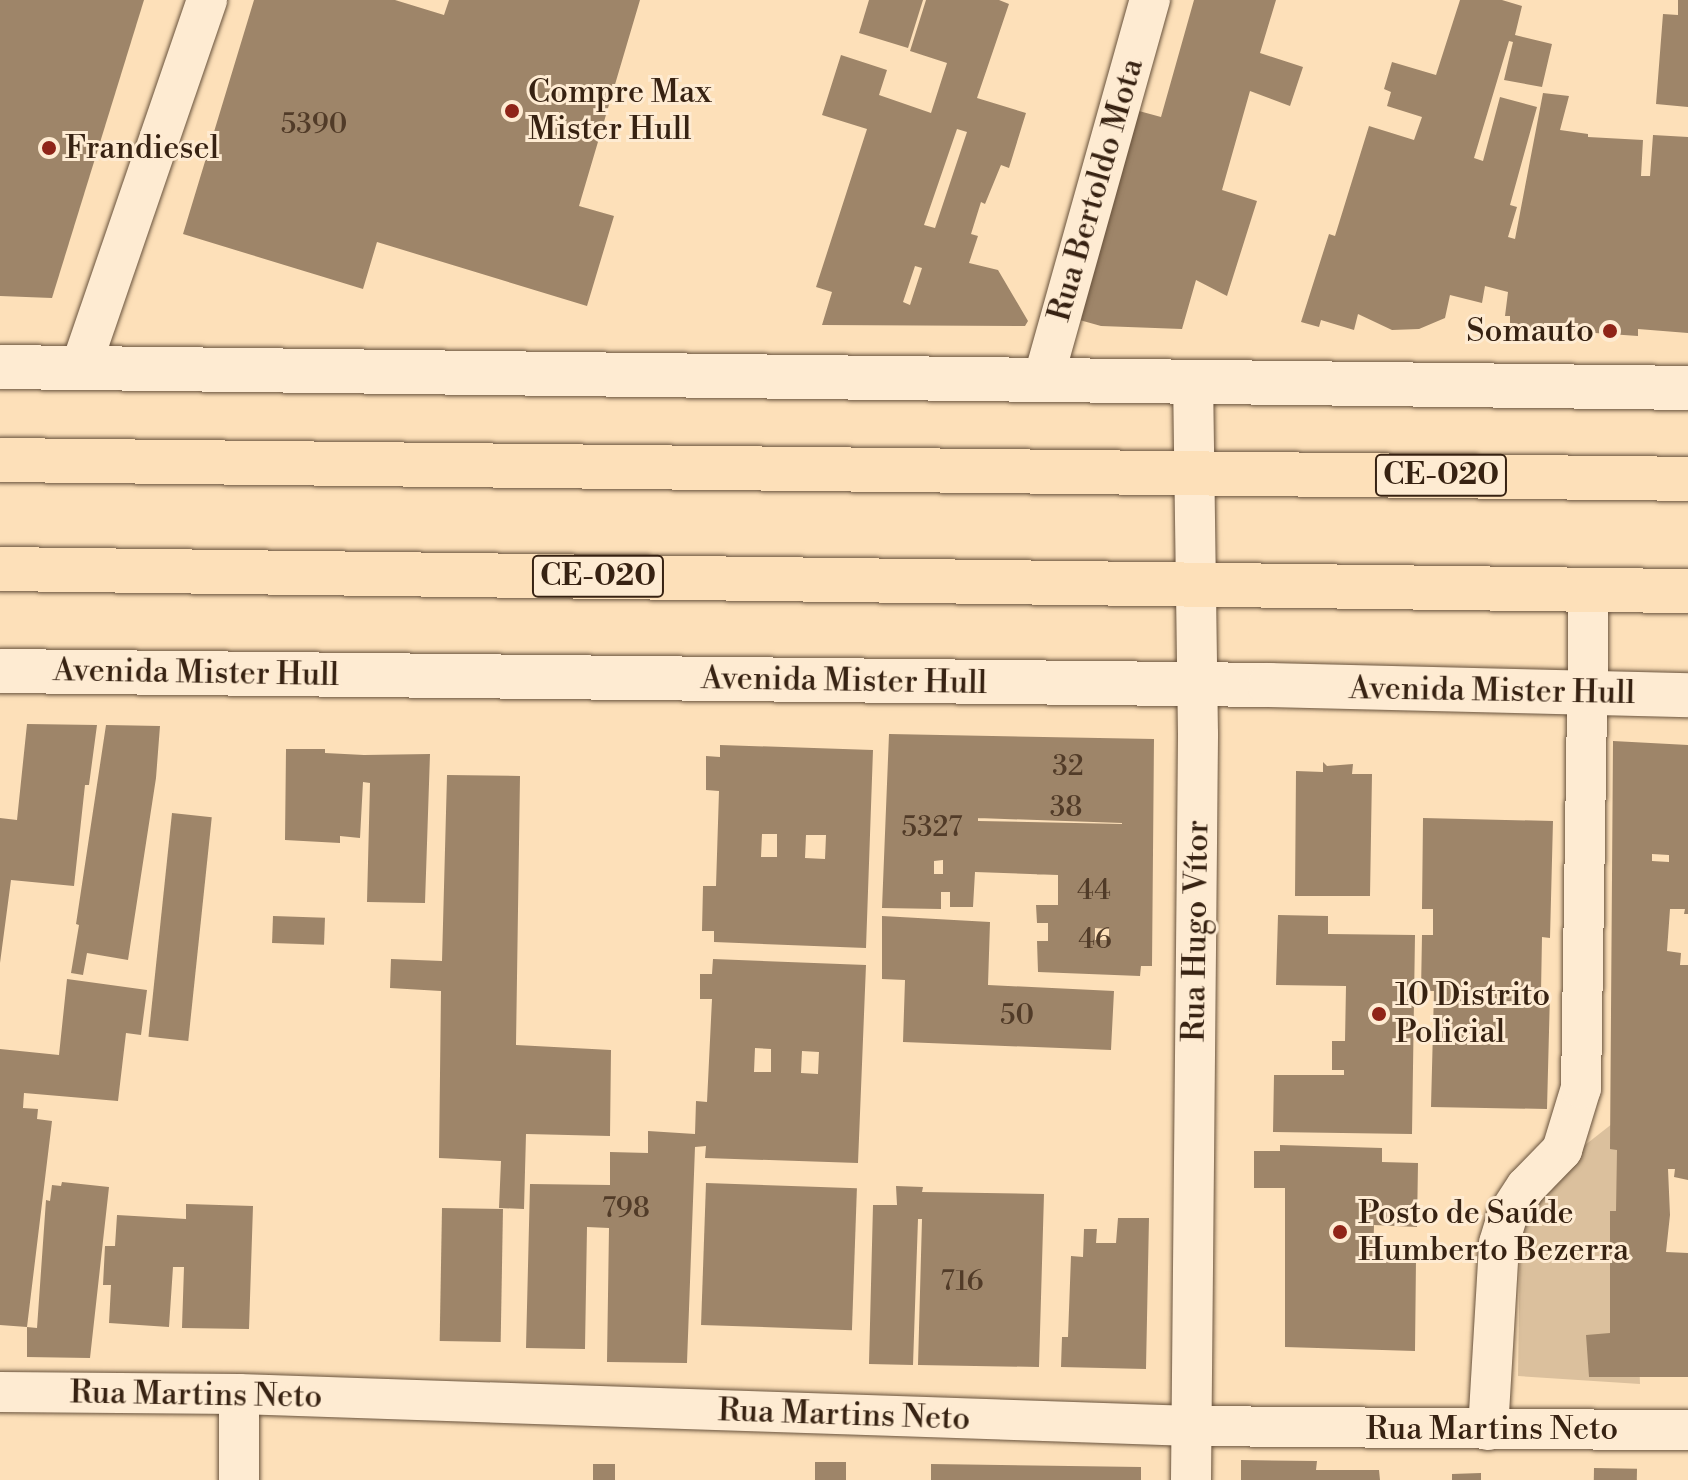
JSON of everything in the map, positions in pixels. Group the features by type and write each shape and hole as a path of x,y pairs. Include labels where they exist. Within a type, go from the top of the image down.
{"highway":[{"name":"CE-020","path":"0,460 1688,479"},
{"name":"CE-020","path":"0,569 1688,591"}],"main road":[{"path":"0,367 1688,388"},
{"name":"Avenida Mister Hull","path":"0,671 1197,685 1688,695"}],"street":[{"path":"80,369 207,0"},
{"name":"Rua Bertoldo Mota","path":"1043,380 1150,0"},
{"name":"Rua Hugo Vítor","path":"1191,1480 1197,685 1193,382"},
{"path":"1488,1430 1499,1243 1507,1216 1526,1187 1562,1150 1581,1088 1590,693 1589,589"},
{"name":"Rua Martins Neto","path":"0,1392 239,1394 1192,1426 1688,1430"},
{"path":"239,1394 239,1480"}],"shaded area":[{"path":"1631,1109 1640,1384 1518,1376 1520,1238 1537,1197 1580,1149"}],"building":[{"name":"Frandiesel","path":"0,0 144,0 52,298 0,296"},
{"path":"254,0 395,0 444,15 449,0 640,0 579,206 614,216 587,306 377,242 363,289 183,234"},
{"path":"869,0 923,0 908,48 859,33"},
{"path":"926,0 999,0 1009,4 977,98 1026,113 1009,168 1001,165 985,204 981,202 971,234 978,236 969,263 998,270 1028,321 1025,326 822,325 832,292 816,287 867,129 822,115 841,55 887,70 879,95 931,113 947,63 910,51","holes":["957,129 967,132 935,228 924,225","915,266 922,268 910,305 903,302"]},
{"path":"1194,0 1276,0 1260,53 1303,67 1290,106 1250,91 1222,190 1257,201 1227,296 1196,280 1182,329 1101,326 1076,319 1139,111 1161,117"},
{"path":"1460,0 1502,0 1522,6 1515,35 1552,44 1542,87 1504,80 1513,42 1509,41 1474,158 1483,161 1500,97 1537,107 1510,205 1517,207 1508,237 1515,239 1543,93 1569,96 1560,130 1588,134 1588,137 1643,140 1641,176 1650,176 1653,135 1688,137 1688,333 1638,329 1638,336 1510,327 1510,316 1505,316 1508,292 1485,286 1482,303 1450,295 1445,318 1419,329 1392,330 1358,314 1354,330 1321,320 1319,327 1301,322 1329,234 1335,236 1369,126 1414,140 1422,117 1387,106 1391,92 1384,89 1392,62 1436,75"},
{"path":"1678,0 1688,0 1688,107 1656,104 1663,14 1678,15"},
{"path":"27,724 97,725 89,785 85,785 74,886 11,880 0,963 0,818 17,820"},
{"path":"106,725 160,726 156,778 128,960 87,953 83,975 71,973"},
{"path":"889,734 1154,739 1152,966 1141,966 1140,976 1038,972 1037,941 1048,941 1048,923 1037,923 1036,905 1058,905 1058,875 975,872 973,907 950,907 950,892 941,892 941,909 882,908","holes":["978,818 1122,823 1122,824 978,821","943,860 943,874 934,874 934,861","1095,928 1109,929 1109,940 1095,940"]},
{"path":"1613,741 1688,745 1688,914 1684,914 1685,909 1670,909 1667,951 1681,953 1680,965 1688,965 1688,1180 1674,1177 1675,1169 1668,1169 1670,1215 1666,1252 1688,1253 1688,1377 1589,1377 1586,1335 1610,1333 1610,1211 1616,1211 1617,1150 1610,1149","holes":["1652,854 1669,855 1669,862 1652,861"]},
{"path":"720,745 873,750 866,948 714,942 714,931 702,931 703,886 716,886 719,791 706,790 706,756 720,757","holes":["762,834 777,834 777,857 761,857","806,835 826,835 825,859 805,858"]},
{"path":"286,749 325,749 325,753 364,755 430,754 425,903 367,902 370,783 363,782 360,838 340,836 340,843 285,840"},
{"path":"1323,762 1327,766 1353,764 1352,774 1372,774 1370,896 1295,896 1296,771 1323,772"},
{"path":"447,775 520,776 516,1045 611,1050 610,1136 526,1134 524,1209 499,1208 501,1161 439,1158 441,991 390,988 391,959 442,961"},
{"path":"172,813 212,817 188,1041 148,1037"},
{"path":"1423,818 1553,821 1550,938 1542,937 1541,992 1550,993 1547,1109 1431,1107 1434,991 1421,991 1422,935 1433,935 1433,909 1422,909"},
{"name":"10 Distrito Policial","path":"1278,915 1328,916 1328,934 1415,935 1412,1134 1273,1132 1274,1075 1344,1075 1344,1070 1332,1070 1332,1041 1345,1041 1346,986 1276,985"},
{"path":"273,916 325,918 324,945 272,943"},
{"path":"882,916 990,922 988,985 1114,991 1111,1050 903,1042 905,980 882,979"},
{"path":"713,959 866,965 858,1163 705,1158 706,1146 695,1147 687,1363 607,1362 609,1228 587,1227 585,1349 526,1348 530,1184 610,1185 610,1152 648,1153 648,1131 695,1134 696,1101 707,1102 712,999 700,999 700,974 712,974","holes":["755,1048 771,1049 771,1072 754,1072","802,1051 819,1052 818,1074 801,1073"]},
{"path":"67,979 147,990 141,1035 126,1033 118,1101 24,1093 23,1108 38,1109 37,1119 52,1121 27,1327 0,1325 0,1049 59,1055"},
{"name":"Posto de Saúde Humberto Bezerra","path":"1280,1145 1382,1148 1382,1162 1418,1163 1417,1227 1374,1225 1373,1259 1416,1260 1415,1351 1285,1347 1285,1188 1254,1188 1254,1151 1280,1151"},
{"path":"62,1182 109,1187 90,1358 27,1357 27,1327 37,1328 46,1200 50,1201 52,1185 61,1186"},
{"path":"706,1183 857,1188 852,1330 701,1325"},
{"path":"896,1186 923,1187 922,1192 1044,1194 1039,1367 918,1365 922,1219 918,1219 913,1365 869,1364 873,1205 897,1205"},
{"path":"186,1204 253,1206 249,1329 182,1328 184,1267 173,1267 169,1327 109,1323 111,1285 103,1285 105,1246 115,1246 117,1215 186,1219"},
{"path":"442,1208 503,1209 501,1342 440,1341"},
{"path":"1118,1218 1149,1218 1146,1369 1061,1367 1062,1337 1068,1337 1071,1256 1083,1257 1084,1229 1097,1229 1096,1243 1116,1243"},
{"path":"1241,1460 1317,1461 1316,1470 1379,1470 1380,1480 1241,1480"},
{"path":"815,1462 846,1462 846,1480 815,1480"},
{"path":"593,1464 615,1464 615,1480 593,1480"},
{"path":"931,1464 1141,1467 1141,1480 931,1480"},
{"path":"1594,1468 1637,1469 1637,1480 1594,1480"},
{"path":"1481,1473 1481,1480 1452,1480 1452,1474"}],"place":[{"name":"Compre Max Mister Hull","path":"512,111"},
{"name":"Frandiesel","path":"49,148"},
{"name":"Somauto","path":"1610,331"},
{"name":"10 Distrito Policial","path":"1379,1014"},
{"name":"Posto de Saúde Humberto Bezerra","path":"1340,1232"}]}
